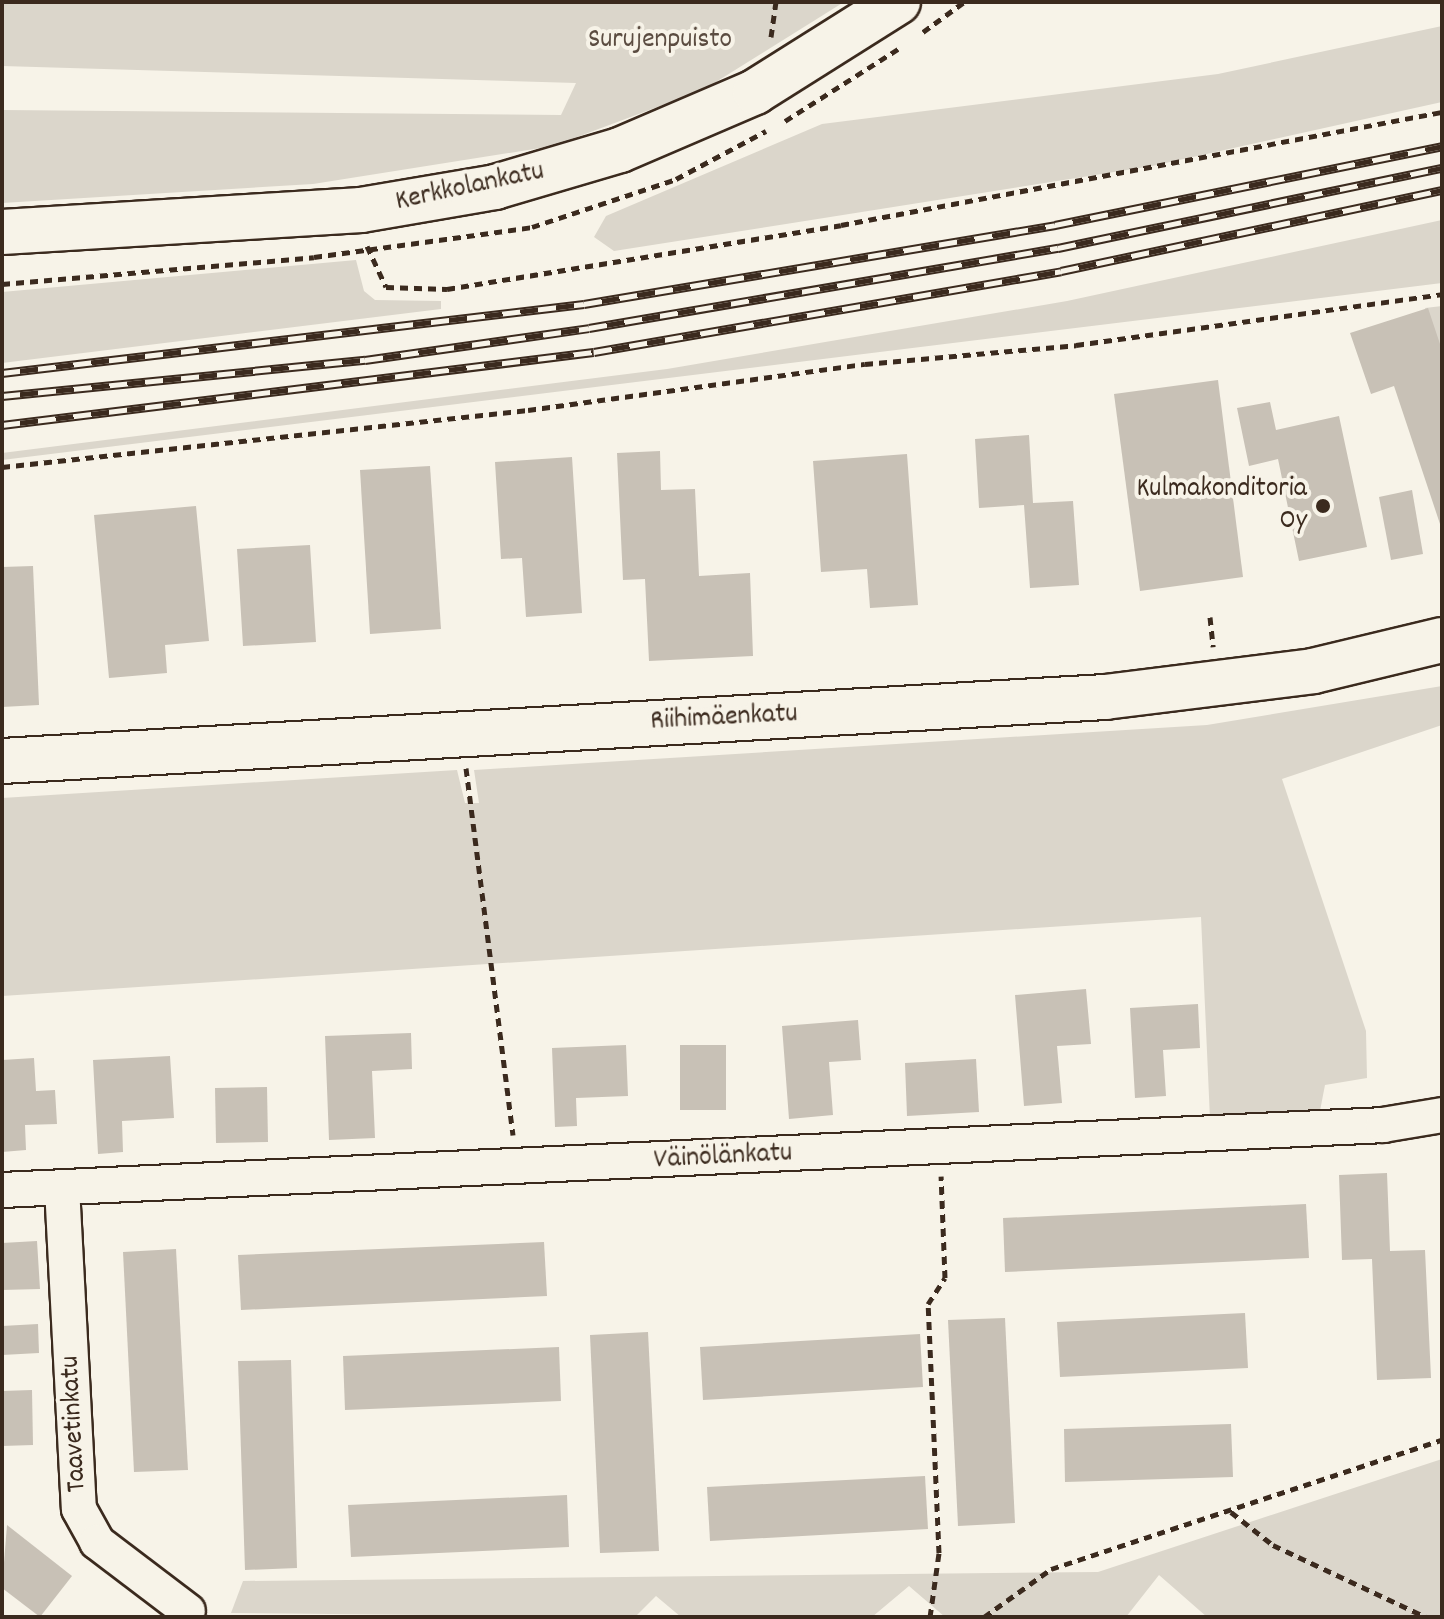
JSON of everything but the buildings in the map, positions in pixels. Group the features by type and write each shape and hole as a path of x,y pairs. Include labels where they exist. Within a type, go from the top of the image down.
{"street":[{"name":"Kerkkolankatu","path":"2,232 361,210 495,187 620,150 755,92 898,2"},
{"name":"Riihimäenkatu","path":"2,761 1105,697 1313,671 1442,640"},
{"name":"Väinölänkatu","path":"2,1190 516,1169 1383,1125 1442,1115"},
{"name":"Taavetinkatu","path":"62,1187 79,1509 97,1542 188,1611"}],"path":[{"path":"361,210 378,281 411,291 447,289 826,228 1442,112"},
{"path":"2,467 528,410 865,364 1076,345 1442,294"},
{"path":"465,761 489,905 516,1169"},
{"path":"930,1617 939,1553 928,1304 945,1278 941,1171"},
{"path":"984,1617 1051,1569 1442,1440"},
{"path":"1231,1512 1273,1545 1426,1617"}],"green space":[{"name":"Surujenpuisto","path":"2,2 844,2 703,90 553,146 313,184 2,203 2,110 561,115 576,83 2,66"},
{"path":"1442,26 1442,102 1152,166 614,251 594,237 606,216 822,124 1218,74"},
{"path":"1442,220 1442,283 2,460 2,453 667,369 1067,301"},
{"path":"356,260 364,291 375,300 441,301 441,309 2,363 2,292"},
{"path":"1442,306 1442,353 1425,308"},
{"path":"1442,686 1442,725 1282,779 1366,1031 1367,1078 1325,1085 1319,1116 1210,1119 1201,917 2,996 2,798 457,770 465,803 479,803 474,770 1207,725"},
{"path":"1442,1459 1442,1617 1207,1617 1159,1575 1126,1617 945,1617 909,1586 872,1617 681,1617 656,1596 635,1617 231,1613 243,1581 1098,1572"}],"railway":[{"path":"2,373 584,304 1055,225 1442,146"},
{"path":"2,396 365,360 589,328 1058,248 1442,168"},
{"path":"2,425 594,352 1061,271 1442,190"}],"place":[{"name":"Kulmakonditoria Oy","path":"1323,506"}]}
